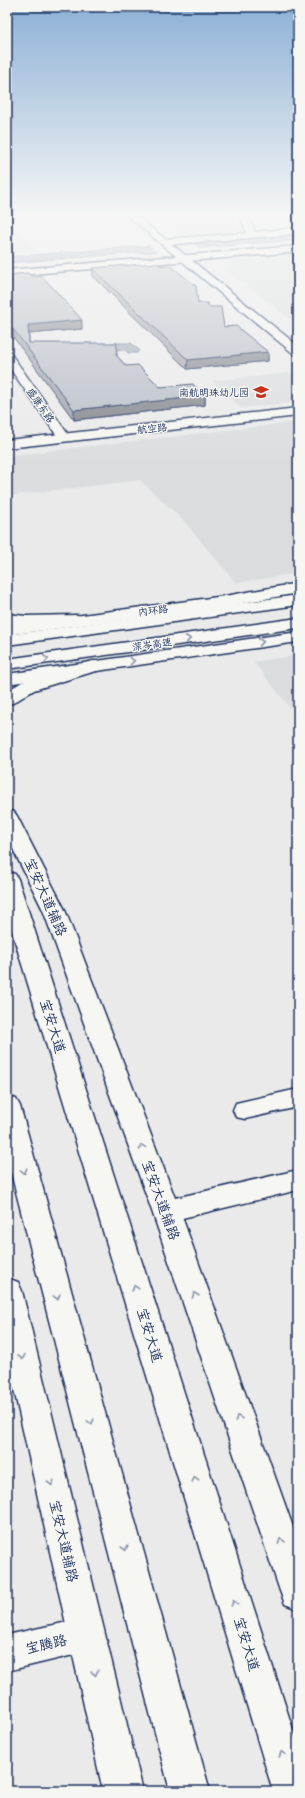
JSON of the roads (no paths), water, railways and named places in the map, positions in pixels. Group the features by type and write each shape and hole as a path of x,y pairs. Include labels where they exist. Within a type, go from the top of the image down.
{"main road":[{"path":"234,298 298,352"},
{"path":"244,298 298,341"},
{"name":"航空路","path":"7,439 298,407"},
{"name":"航空路","path":"7,444 298,412"},
{"name":"内环路","path":"7,630 225,601 298,588"},
{"name":"深岑高速","path":"7,640 298,600"},
{"path":"7,619 26,621 77,620"},
{"name":"深岑高速","path":"7,664 298,623"},
{"path":"7,679 298,637"},
{"path":"7,699 28,686 93,666"},
{"name":"宝安大道辅路","path":"7,816 54,910 166,1211 298,1591"},
{"name":"宝安大道","path":"7,879 293,1791"},
{"path":"7,1106 190,1791"},
{"name":"宝安大道辅路","path":"7,1291 123,1791"}],"street":[{"name":"盛康东路","path":"7,356 61,433"},
{"path":"245,1110 298,1098"},
{"path":"166,1211 298,1180"},
{"name":"宝腾路","path":"7,1653 86,1635"}],"water":[{"path":"112,343 131,343 139,350 137,353 128,353 126,350 114,350"}],"place":[{"name":"南航明珠幼儿园","path":"261,392"}]}
